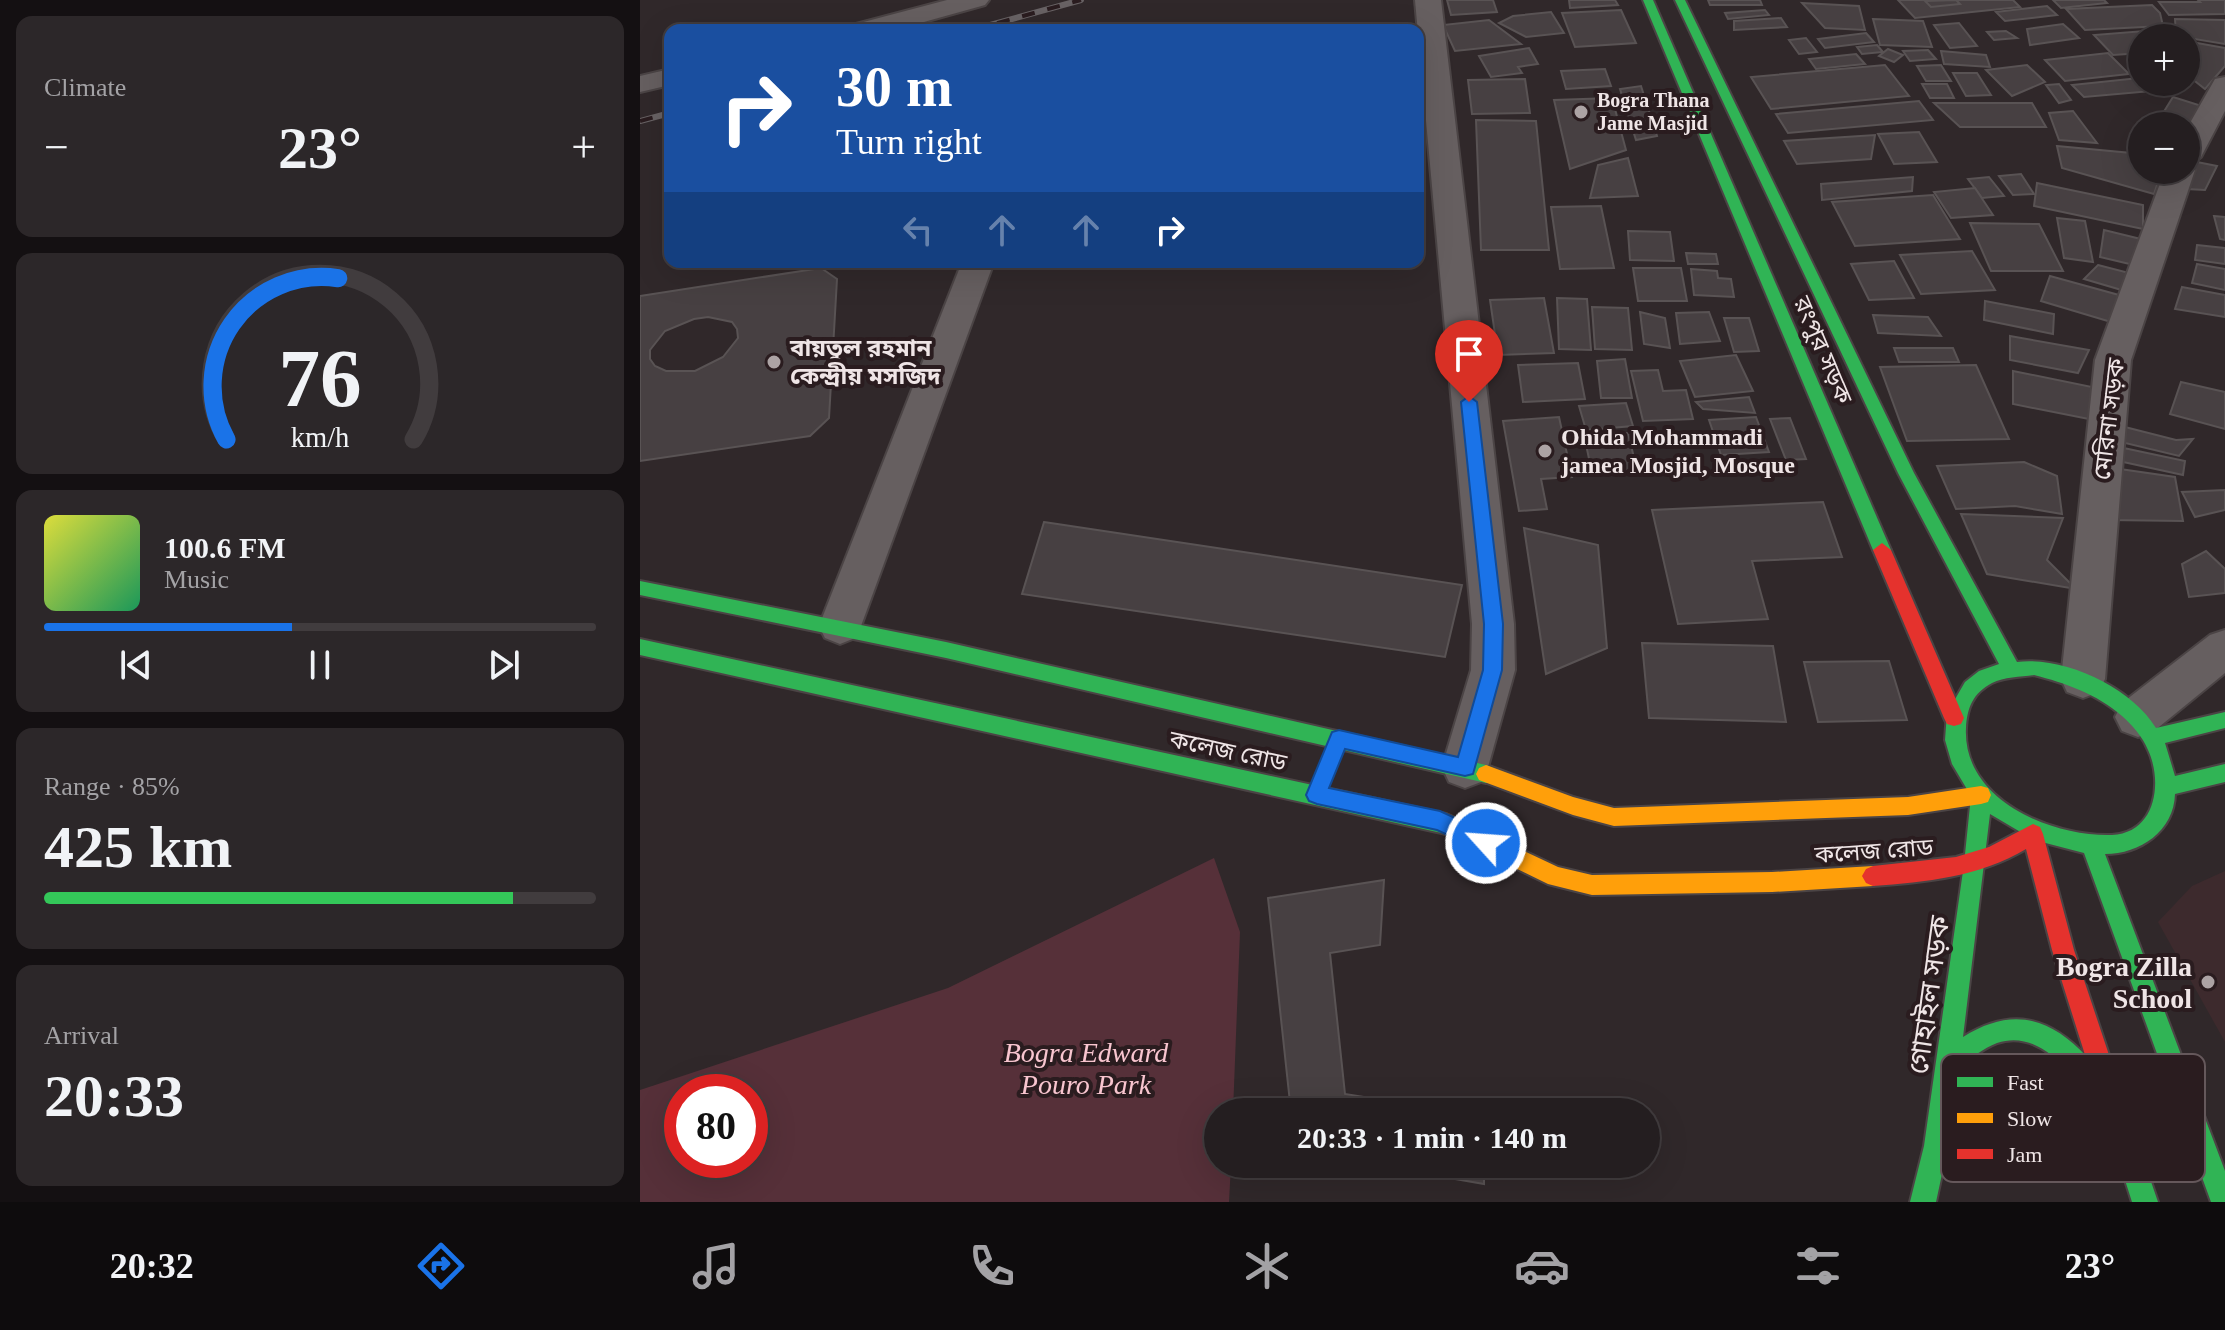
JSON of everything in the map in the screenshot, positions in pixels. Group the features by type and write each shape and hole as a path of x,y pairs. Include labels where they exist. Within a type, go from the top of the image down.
{"main road":[{"name":"রংপুর সড়ক","path":"1648,0 1796,350 1918,627 1954,718"},
{"name":"রংপুর সড়ক","path":"1680,0 1906,473 2011,668"},
{"name":"কলেজ রোড","path":"640,588 840,626 1014,665 1336,746 1465,767 1582,812 1614,817 1908,806 1981,795"},
{"name":"কলেজ রোড","path":"640,647 983,715 1319,788 1440,821 1556,877 1592,885 1772,882 1937,872 1975,864 2007,851 2033,834"},
{"path":"1000,687 1014,665"},
{"path":"2011,668 2058,670 2083,679 2112,695 2146,727 2164,759 2169,786 2163,811 2148,831 2124,845 2093,849 2063,845 2033,834 1995,810 1963,769 1954,742 1954,718 1964,694 1974,685 1984,677 2011,668"},
{"path":"2146,727 2225,720"},
{"path":"2169,786 2225,773"},
{"name":"গোহাইল সড়ক","path":"1950,1054 1981,795"},
{"path":"2033,834 2063,950 2096,1054"},
{"path":"2093,849 2169,1054"},
{"path":"1958,1054 1999,1031 2023,1030 2049,1038 2069,1054"},
{"name":"গোহাইল সড়ক","path":"1923,1202 1941,1113"},
{"path":"2205,1151 2224,1202"},
{"path":"2138,1182 2145,1202"}],"street":[{"path":"887,24 976,0"},
{"path":"1428,0 1493,624 1493,670 1465,767"},
{"path":"640,84 664,78"},
{"path":"2200,131 2225,85"},
{"name":"মেরিনা সড়ক","path":"2083,679 2113,360 2175,184"},
{"path":"840,626 976,268"},
{"path":"2146,727 2225,648"}],"shaded area":[{"name":"Bogra Zilla School","path":"2225,871 2225,1042 2158,922 2192,886"}],"green space":[{"name":"Bogra Edward Pouro Park","path":"1214,858 1240,932 1234,1098 1204,1098 1204,1178 1230,1178 1229,1202 640,1202 640,1090 664,1082 664,1178 768,1178 768,1074 688,1074 948,988"}],"building":[{"path":"1447,0 1493,0 1497,12 1451,15"},
{"path":"1569,0 1615,0 1618,5 1570,8"},
{"path":"1708,0 1760,0 1762,5 1710,5"},
{"path":"1898,0 2013,0 2020,7 1915,18"},
{"path":"1956,0 1960,4 1931,7 1925,1"},
{"path":"2053,0 2104,0 2107,3 2061,8"},
{"path":"2198,0 2225,0 2225,14 2169,15 2159,2 2200,2"},
{"path":"1802,3 1859,6 1865,30 1825,28"},
{"path":"2152,5 2160,13 2163,24 2128,24 2128,28 2085,30 2066,9"},
{"path":"2047,6 2057,15 2005,21 1996,12"},
{"path":"1621,10 1636,43 1575,47 1562,13"},
{"path":"1765,10 1769,15 1728,19 1725,13"},
{"path":"1551,12 1564,33 1526,37 1499,23 1513,16"},
{"path":"1781,18 1787,27 1734,30 1734,21"},
{"path":"1873,19 1923,21 1932,47 1880,45"},
{"path":"2175,19 2225,20 2225,44 2200,40 2200,24 2175,24"},
{"path":"1489,20 1521,44 1455,51 1443,25"},
{"path":"1959,23 1977,46 1950,48 1934,25"},
{"path":"2063,24 2079,38 2030,45 2027,29"},
{"path":"2006,31 2017,38 1994,40 1987,32"},
{"path":"2128,32 2128,54 2113,55 2094,35"},
{"path":"1866,33 1874,42 1825,48 1818,39"},
{"path":"1806,38 1817,52 1799,54 1789,40"},
{"path":"2200,44 2225,48 2225,66 2205,89 2200,85"},
{"path":"1877,45 1883,52 1862,54 1857,47"},
{"path":"1529,48 1538,64 1518,67 1522,73 1491,77 1479,56"},
{"path":"1888,49 1903,55 1894,62 1879,56"},
{"path":"1928,50 1936,59 1910,61 1903,51"},
{"path":"1941,51 1986,55 1990,67 1944,64"},
{"path":"2108,53 2128,74 2065,81 2045,60"},
{"path":"1856,54 1865,64 1816,69 1809,59"},
{"path":"1885,65 1909,96 1771,109 1751,77"},
{"path":"1941,65 1951,81 1926,81 1917,66"},
{"path":"2027,65 2045,82 2012,96 1986,70"},
{"path":"1605,69 1611,86 1566,89 1561,71"},
{"path":"1953,73 1977,73 1991,95 1966,96"},
{"path":"1525,79 1530,113 1472,114 1468,80"},
{"path":"2128,79 2128,93 2084,97 2072,85"},
{"path":"1922,84 1947,84 1954,98 1930,98"},
{"path":"2059,84 2071,100 2059,103 2046,85"},
{"path":"1641,86 1657,136 1636,140 1620,89"},
{"path":"2173,97 2205,107 2200,115 2200,112 2164,112"},
{"path":"1612,98 1626,150 1570,169 1554,100"},
{"path":"1919,101 1933,120 1788,133 1776,114"},
{"path":"1934,103 2032,103 2046,127 1960,127"},
{"path":"2073,111 2097,143 2059,140 2049,113"},
{"path":"1476,120 1536,121 1549,250 1481,250"},
{"path":"1919,132 1937,162 1894,164 1878,134"},
{"path":"1875,135 1871,159 1797,164 1784,141"},
{"path":"2057,146 2128,153 2128,184 2157,184 2154,194 2062,168"},
{"path":"1628,158 1638,196 1590,198 1598,165"},
{"path":"2200,163 2217,166 2205,190 2187,189 2189,184 2200,184"},
{"path":"2021,174 2034,194 2013,195 1999,176"},
{"path":"1913,177 1912,191 1822,200 1821,184"},
{"path":"1989,177 2004,196 1982,198 1968,179"},
{"path":"2037,183 2143,205 2143,229 2034,206"},
{"path":"1975,188 1993,215 1951,218 1934,192"},
{"path":"1933,195 1960,239 1855,246 1832,202"},
{"path":"1601,206 1614,268 1560,269 1551,207"},
{"path":"2214,216 2225,217 2225,240 2220,239"},
{"path":"2057,218 2085,221 2093,262 2064,258"},
{"path":"1970,223 2039,224 2063,271 1991,271"},
{"path":"2104,230 2141,239 2138,266 2100,257"},
{"path":"1628,231 1670,232 1674,261 1630,260"},
{"path":"2197,245 2225,248 2225,264 2195,260"},
{"path":"1972,251 1995,290 1921,294 1900,255"},
{"path":"1686,253 1716,254 1718,264 1688,264"},
{"path":"1894,261 1914,298 1869,300 1851,264"},
{"path":"2197,264 2225,269 2225,290 2192,283"},
{"path":"2098,265 2137,275 2125,291 2084,279"},
{"name":"বায়তুল রহমান কেন্দ্রীয় মসজিদ","path":"821,268 837,279 829,418 810,436 640,461 640,296","holes":["708,317 732,322 738,338 723,357 695,371 666,371 655,366 650,359 650,350 665,331 694,319"]},
{"path":"1633,268 1681,268 1687,301 1638,301"},
{"path":"1691,269 1717,271 1718,278 1731,279 1734,297 1694,295"},
{"path":"2050,276 2119,295 2111,322 2041,301"},
{"path":"2182,287 2225,295 2225,317 2175,309"},
{"path":"1544,298 1554,353 1498,355 1490,300"},
{"path":"1557,298 1587,299 1591,350 1559,349"},
{"path":"1985,301 2054,314 2053,334 1984,320"},
{"path":"1592,307 1628,308 1632,350 1595,349"},
{"path":"1640,312 1665,318 1670,348 1644,344"},
{"path":"1709,312 1720,341 1680,344 1676,313"},
{"path":"1873,315 1928,317 1941,336 1878,333"},
{"path":"1724,318 1749,318 1759,351 1734,352"},
{"path":"2010,336 2089,350 2078,373 2010,360"},
{"path":"1894,348 1953,348 1959,362 1899,362"},
{"path":"1736,355 1753,391 1695,397 1680,361"},
{"path":"1625,359 1632,398 1601,398 1597,361"},
{"path":"1578,363 1585,399 1523,402 1518,365"},
{"path":"1976,365 2009,439 1907,441 1880,367"},
{"path":"1658,370 1663,391 1686,390 1693,419 1643,421 1631,371"},
{"path":"2013,371 2092,387 2094,420 2013,404"},
{"path":"2181,382 2225,392 2225,429 2170,414"},
{"path":"1749,397 1755,413 1703,409 1696,402"},
{"path":"1626,403 1633,426 1586,430 1579,406"},
{"path":"1559,417 1572,477 1541,479 1547,509 1519,511 1503,421"},
{"path":"1756,417 1769,452 1721,455 1709,420"},
{"path":"1790,418 1806,459 1786,460 1770,419"},
{"path":"2121,426 2176,440 2193,439 2179,456 2121,442"},
{"path":"1628,433 1637,470 1592,473 1584,435"},
{"path":"2119,447 2185,461 2183,475 2114,460"},
{"path":"2024,462 2057,476 2062,514 2015,506 1956,509 1937,466"},
{"path":"2113,468 2175,477 2183,521 2108,520"},
{"path":"2225,490 2225,510 2195,517 2182,492"},
{"path":"1823,502 1842,557 1752,561 1768,619 1678,624 1652,510"},
{"path":"1961,514 2063,518 2047,560 2076,589 1987,574"},
{"path":"1044,522 1462,585 1445,657 1022,594"},
{"path":"1524,528 1598,545 1607,648 1546,674"},
{"path":"2206,551 2225,569 2225,593 2189,597 2182,564"},
{"path":"1642,643 1773,646 1786,722 1649,718"},
{"path":"1889,661 1907,720 1818,722 1804,662"},
{"path":"1384,880 1380,945 1330,953 1345,1094 1370,1098 1289,1098 1268,898"},
{"path":"1450,1178 1484,1178 1484,1184"}],"railway":[{"path":"994,24 1081,0"},
{"path":"640,121 664,115"}],"traffic: fast":[{"path":"1648,0 1882,550"},
{"path":"1680,0 1906,473 2011,668"},
{"path":"640,588 946,650 1486,774"},
{"path":"640,647 1446,824"},
{"path":"2034,667 2059,673 2107,694 2128,709 2158,747 2165,772 2164,806 2157,819 2141,835 2128,842 2114,844 2067,841 2017,821 1994,806 1975,786 1962,764 1955,740 1961,702 1971,688 1986,677 2034,667"},
{"path":"2154,737 2225,720"},
{"path":"2169,786 2225,773"},
{"path":"1949,1054 1975,864 1981,795"},
{"path":"2093,849 2169,1054"},
{"path":"1957,1054 1992,1033 2016,1029 2046,1038 2068,1054"},
{"path":"1923,1202 1941,1110"},
{"path":"2205,1151 2224,1202"},
{"path":"2138,1182 2145,1202"}],"traffic: slow":[{"path":"1486,774 1573,806 1614,817 1908,806 1981,795"},
{"path":"1446,824 1556,877 1592,885 1772,882 1873,876"}],"traffic: jam":[{"path":"1882,550 1954,718"},
{"path":"1873,876 1956,867 1994,855 2033,834 2063,950 2097,1054"}],"place":[{"name":"Bogra Thana Jame Masjid","path":"1581,112"},
{"name":"বায়তুল রহমান কেন্দ্রীয় মসজিদ","path":"774,362"},
{"name":"Ohida Mohammadi jamea Mosjid, Mosque","path":"1545,451"},
{"name":"Bogra Zilla School","path":"2208,982"}],"route":[{"path":"1469,402 1493,624 1493,670 1465,767 1339,739 1317,795 1440,821 1486,843"}]}
